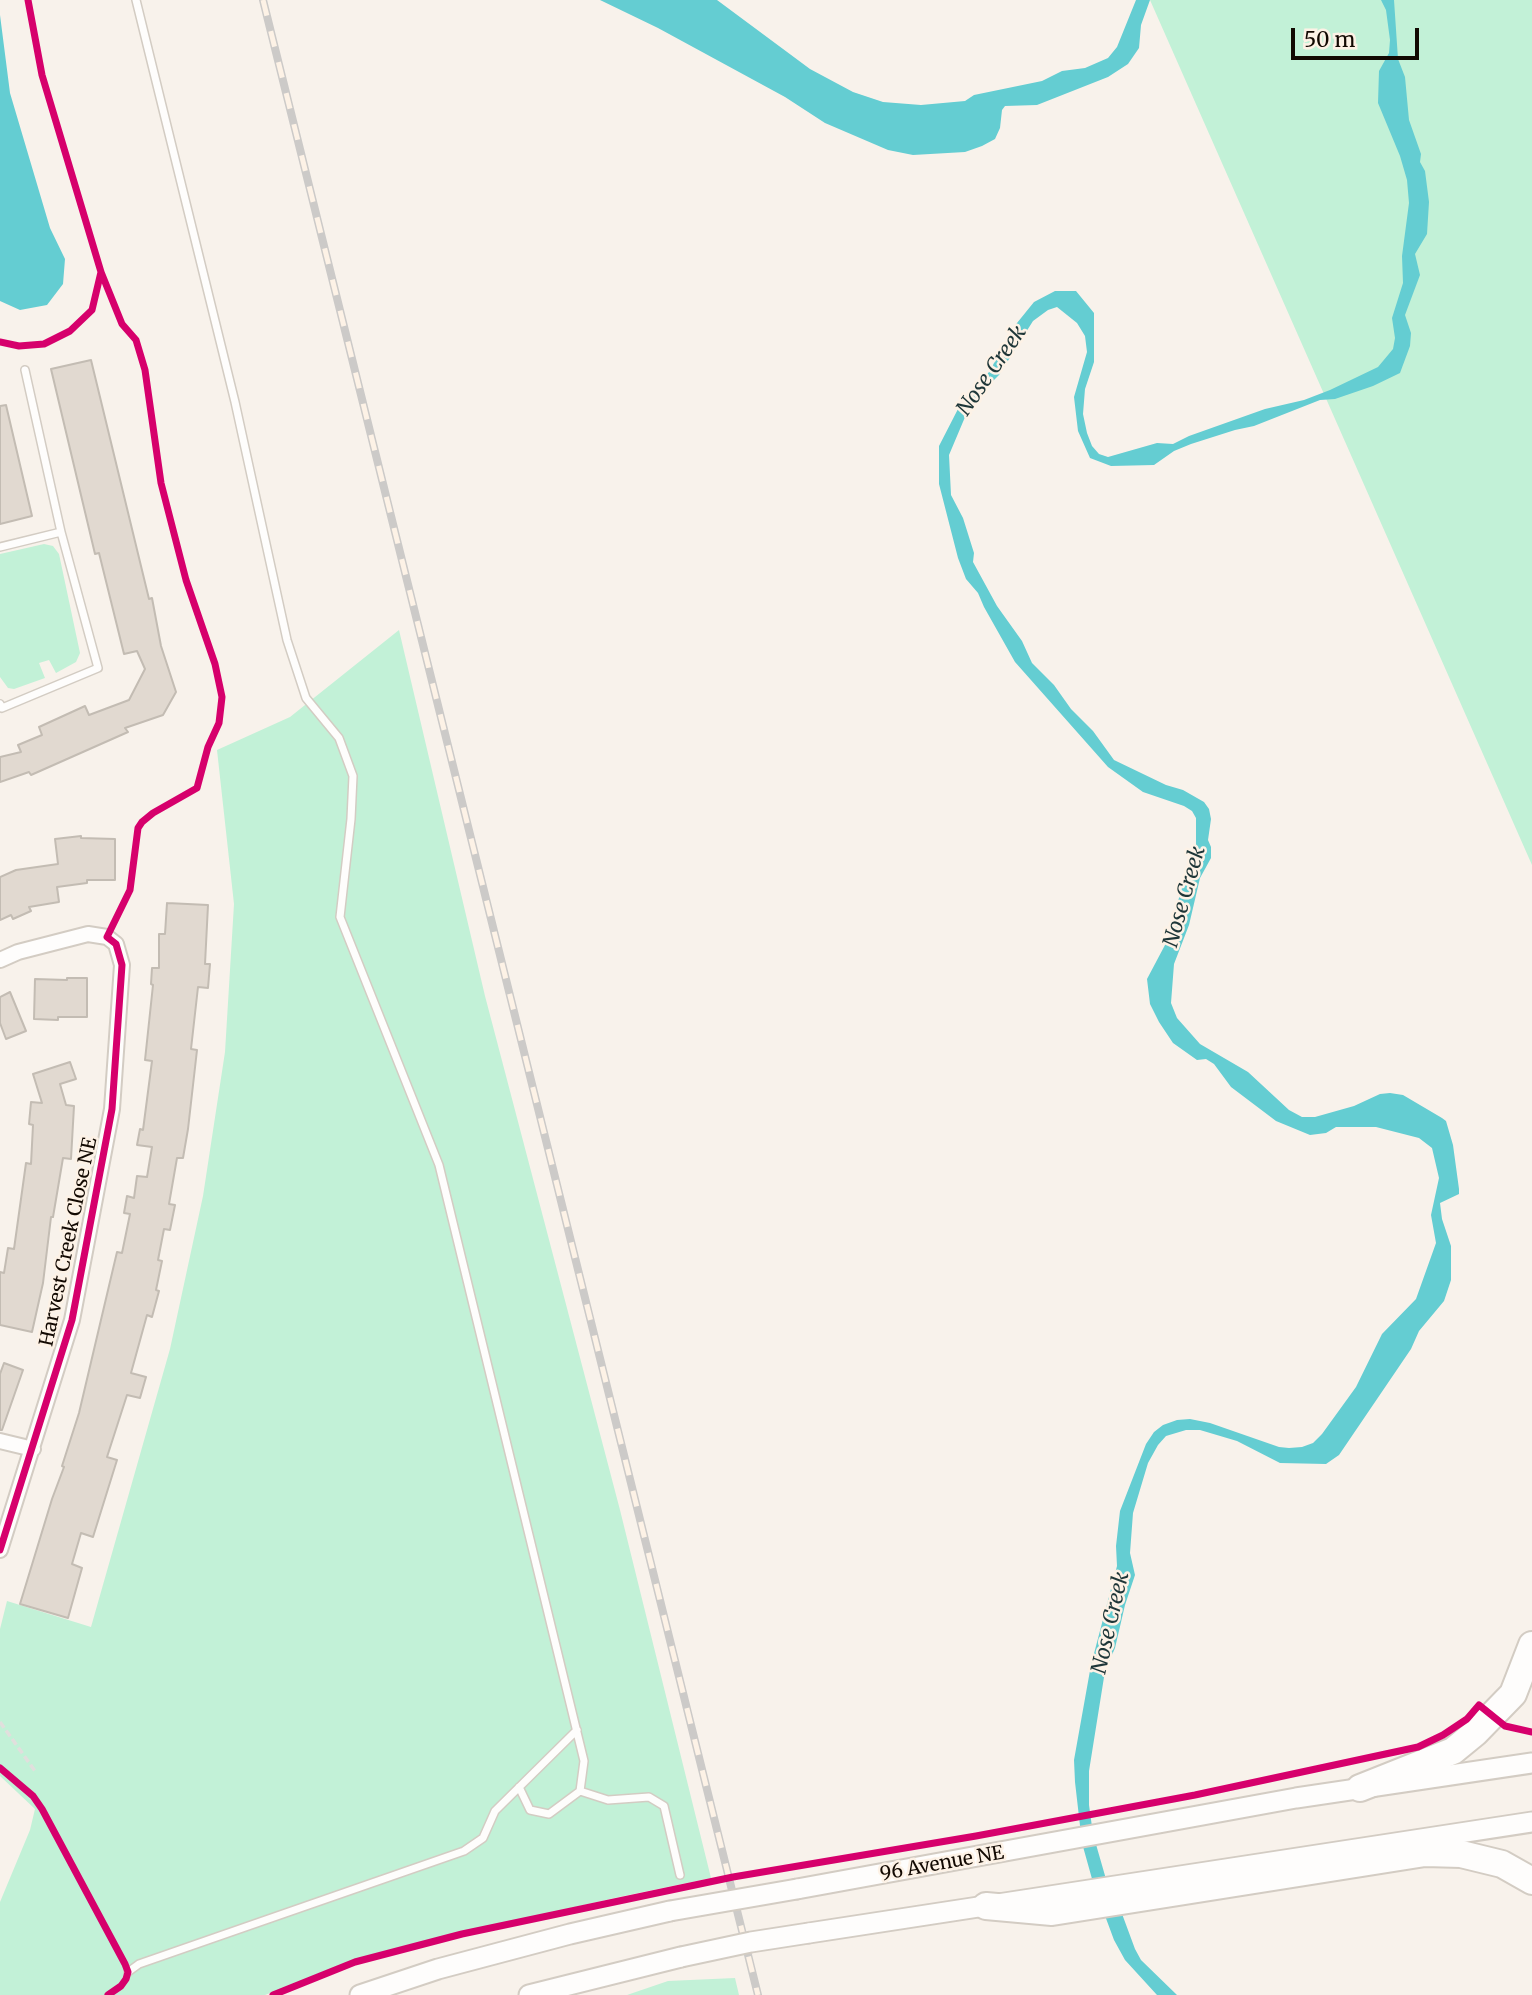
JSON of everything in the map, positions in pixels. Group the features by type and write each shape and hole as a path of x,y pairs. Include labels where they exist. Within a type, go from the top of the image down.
{"highway":[{"path":"1360,1788 1453,1751 1475,1733 1513,1694 1532,1645"},
{"path":"986,1906 1052,1912 1226,1877 1425,1853 1461,1854 1502,1864 1532,1881"}],"main road":[{"name":"96 Avenue NE","path":"360,1995 439,1969 670,1911 1360,1788 1532,1763"},
{"path":"1226,1877 1532,1822"},
{"path":"529,1995 751,1942 986,1906"}],"street":[{"name":"Harvest Creek Close NE","path":"0,960 18,952 88,934 107,937 116,944 122,965 113,1109 72,1320 0,1550"},
{"path":"0,1441 33,1449"}],"lane":[{"path":"136,0 235,402 287,640 306,698 338,738 353,776 340,917 439,1166 584,1761 580,1791 549,1814 530,1811 520,1787"},
{"path":"0,704 2,708 98,668 61,532 25,370"},
{"path":"0,547 61,532"},
{"path":"128,1972 139,1964 464,1852 483,1838 495,1811 576,1730"},
{"path":"580,1791 608,1800 649,1797 664,1806 680,1875"}],"path":[{"path":"0,1722 35,1770"}],"green space":[{"path":"1150,0 1532,0 1532,865"},
{"path":"44,544 53,546 59,554 80,653 76,662 56,673 49,660 39,663 45,678 14,689 8,688 0,677 0,554"},
{"path":"399,630 485,996 620,1510 711,1878 408,1945 355,1960 265,1995 0,1995 0,1902 30,1830 35,1809 0,1776 0,1629 7,1601 91,1627 170,1349 203,1196 225,1052 234,904 217,750 290,717"},
{"path":"735,1978 739,1995 627,1995 668,1981"}],"water":[{"path":"600,0 717,0 810,69 853,92 883,102 921,105 965,101 974,95 1042,81 1062,71 1085,68 1108,58 1117,47 1136,0 1150,0 1141,25 1139,48 1128,64 1108,77 1037,105 1005,106 995,139 982,146 965,152 913,155 888,150 825,123 785,97 658,28"},
{"name":"Nose Creek","path":"1381,0 1394,0 1398,59 1405,77 1409,120 1421,154 1420,162 1425,171 1429,202 1427,234 1415,254 1420,275 1405,315 1411,333 1410,346 1400,373 1335,399 1320,400 1254,426 1191,444 1174,451 1154,465 1111,466 1090,458 1078,431 1074,397 1087,352 1085,336 1077,323 1057,307 1033,321 999,375 977,397 968,410 949,455 951,495 963,518 974,553 973,562 997,606 1022,641 1032,663 1093,731 1114,760 1166,785 1183,790 1204,802 1209,809 1211,819 1208,840 1211,858 1200,878 1189,925 1174,964 1171,1003 1177,1018 1200,1044 1248,1072 1289,1110 1302,1117 1315,1117 1390,1093 1403,1095 1442,1118 1446,1121 1453,1145 1459,1189 1459,1194 1440,1203 1451,1246 1451,1280 1444,1301 1419,1331 1411,1349 1339,1455 1326,1464 1280,1463 1237,1441 1200,1430 1186,1430 1166,1436 1148,1463 1133,1513 1130,1553 1135,1575 1115,1648 1105,1671 1089,1771 1089,1805 1093,1834 1108,1886 1118,1903 1135,1949 1141,1960 1177,1995 1157,1995 1125,1960 1114,1940 1082,1843 1075,1782 1074,1760 1091,1665 1117,1566 1120,1511 1146,1444 1163,1425 1190,1419 1289,1448 1313,1443 1322,1434 1356,1387 1382,1334 1416,1299 1436,1243 1431,1215 1439,1178 1432,1148 1419,1138 1376,1127 1336,1127 1326,1133 1310,1135 1276,1121 1231,1087 1214,1064 1206,1059 1197,1060 1173,1043 1150,1004 1147,979 1165,945 1196,850 1196,818 1192,811 1184,806 1143,792 1108,767 1015,662 978,593 966,579 958,558 939,484 939,446 966,396 990,371 1017,323 1034,302 1055,291 1076,291 1094,313 1094,362 1085,389 1083,414 1092,446 1099,454 1108,457 1157,443 1173,444 1265,409 1304,400 1378,367 1393,349 1395,338 1392,318 1403,283 1402,256 1409,203 1407,180 1400,156 1378,103 1379,71 1389,53 1390,40 1386,10"},
{"path":"0,15 10,93 50,228 65,259 63,284 47,305 20,310 0,301"}],"building":[{"path":"91,360 149,599 152,598 161,646 176,692 163,715 125,728 128,732 31,775 29,772 0,782 0,757 21,752 18,745 42,735 39,727 85,706 89,715 129,700 145,669 137,651 124,654 99,553 95,554 51,369"},
{"path":"6,405 32,516 0,524 0,406"},
{"path":"81,836 115,839 115,880 87,880 87,883 57,887 59,902 29,907 31,911 13,919 11,915 0,920 0,877 16,870 58,864 55,839"},
{"path":"167,903 208,905 205,964 210,964 208,988 198,987 191,1049 197,1050 188,1129 183,1158 177,1158 169,1204 175,1205 170,1230 164,1229 158,1260 162,1261 156,1290 159,1291 152,1317 147,1315 131,1373 146,1377 140,1398 127,1395 107,1457 117,1460 93,1537 81,1533 72,1564 82,1568 68,1618 20,1604 79,1413 117,1252 122,1253 130,1214 124,1213 127,1196 134,1198 137,1176 147,1177 152,1147 137,1145 140,1129 143,1130 152,1061 145,1060 153,985 152,968 159,968 159,934 165,934"},
{"path":"87,978 87,1017 34,1019 35,979"},
{"path":"10,992 26,1031 6,1039 0,1023 0,997"},
{"path":"70,1062 76,1079 60,1084 66,1105 74,1106 71,1159 63,1158 51,1217 43,1283 32,1332 0,1325 0,1272 4,1273 8,1248 14,1249 26,1163 31,1164 31,1102 42,1103 33,1074"},
{"path":"4,1363 23,1370 0,1430 0,1374"}],"railway":[{"path":"263,0 758,1995"}],"cycle path":[{"path":"0,1550 72,1320 112,1109 122,965 116,944 107,937 130,890 138,828 153,813 197,788 208,747 219,723 222,697 215,664 186,580 161,483 145,370 136,340 122,324 101,272 42,75 28,0"},
{"path":"0,342 19,346 44,344 70,331 92,310 101,272"},
{"path":"273,1995 355,1962 462,1934 733,1877 1195,1795 1418,1747 1467,1719 1479,1705 1505,1726 1532,1732"},
{"path":"0,1768 33,1796 42,1809 125,1964 128,1972 126,1979 108,1995"}]}
